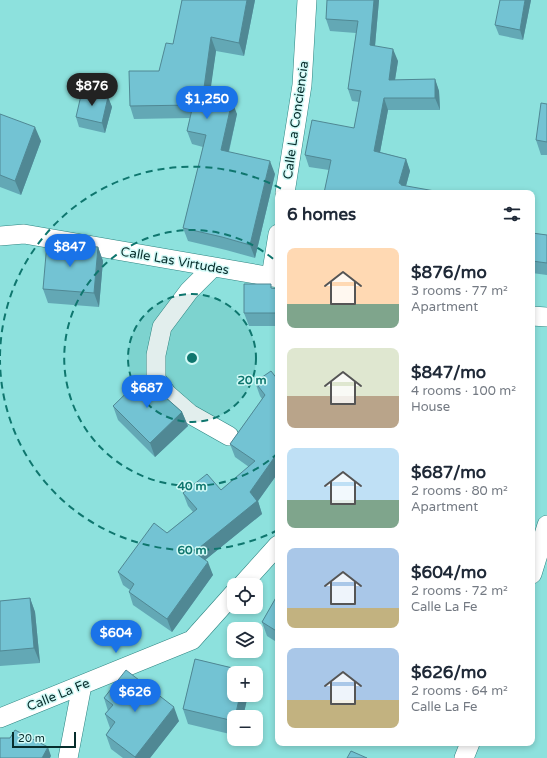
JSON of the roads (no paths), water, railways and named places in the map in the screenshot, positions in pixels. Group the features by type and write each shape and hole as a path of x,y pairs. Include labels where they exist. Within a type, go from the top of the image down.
{"street":[{"name":"Calle La Conciencia","path":"285,190 302,86 307,0"},
{"name":"Calle Las Virtudes","path":"0,236 24,234 275,277"},
{"path":"213,267 189,291 162,327 156,355 156,379 167,394 190,414 229,436"},
{"path":"535,316 547,317"},
{"path":"535,564 547,525"},
{"path":"248,578 275,548"},
{"name":"Calle La Fe","path":"0,718 192,640 227,602"},
{"path":"68,758 82,685"},
{"path":"464,758 469,746"}]}
